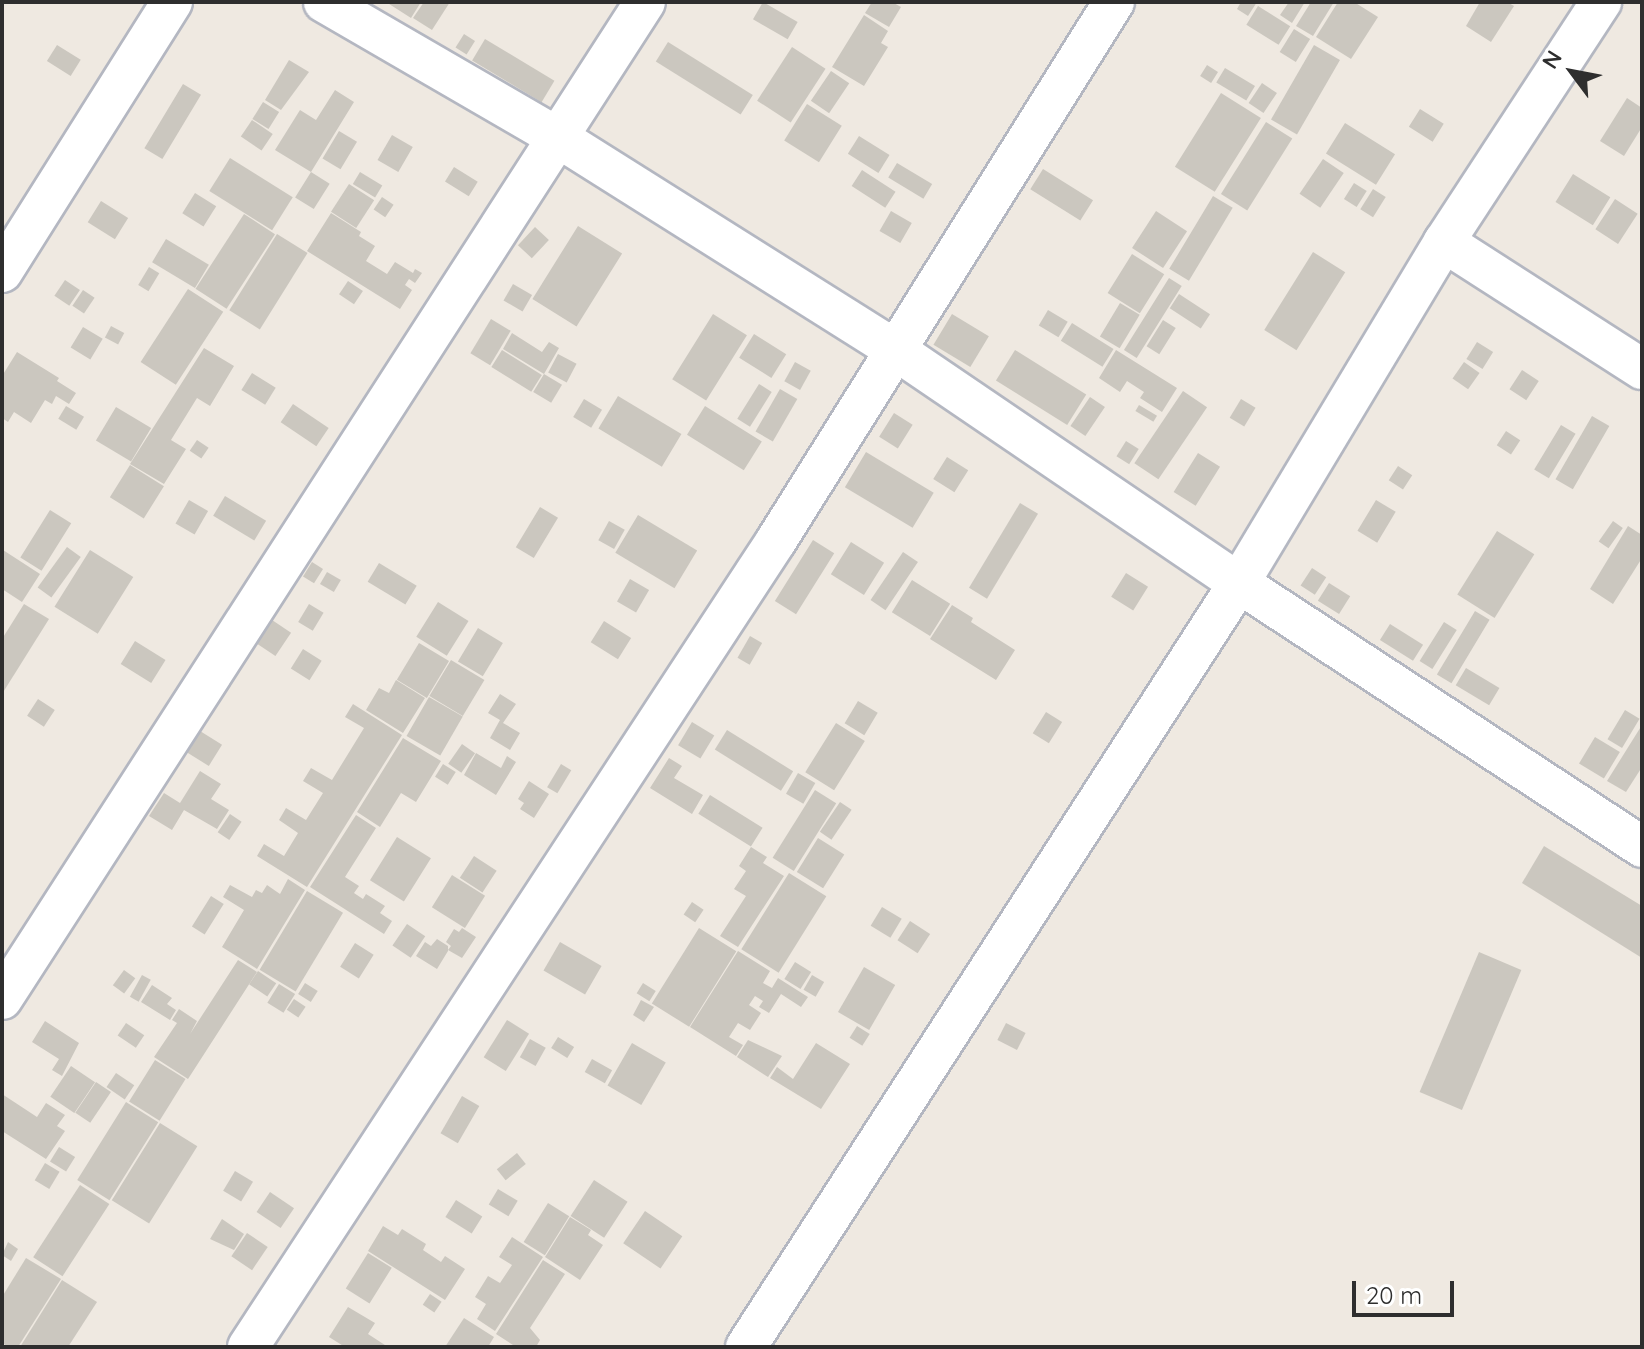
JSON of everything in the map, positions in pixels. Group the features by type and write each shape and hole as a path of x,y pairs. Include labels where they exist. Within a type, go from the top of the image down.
{"street":[{"path":"2,272 172,2"},
{"path":"324,2 559,138 897,351 1239,583 1642,847"},
{"path":"2,999 645,2"},
{"path":"248,1347 776,541 1114,2"},
{"path":"746,1347 1239,583 1444,242 1601,2"},
{"path":"1444,242 1642,369"}],"building":[{"path":"386,2 421,2 411,18"},
{"path":"424,2 450,2 432,30 413,18"},
{"path":"763,2 798,22 788,39 753,19"},
{"path":"872,2 892,2 901,7 889,27 865,13"},
{"path":"1241,2 1257,2 1248,16 1237,9"},
{"path":"1289,2 1305,2 1292,23 1280,15"},
{"path":"1311,2 1334,2 1313,36 1296,26"},
{"path":"1338,2 1354,2 1378,17 1351,59 1316,37"},
{"path":"1480,2 1507,2 1514,6 1491,42 1466,26"},
{"path":"1258,6 1290,26 1279,45 1246,25"},
{"path":"864,15 888,31 881,43 888,47 864,86 832,67"},
{"path":"1294,29 1310,39 1296,62 1280,52"},
{"path":"464,34 475,41 467,54 456,48"},
{"path":"485,39 554,81 542,102 472,60"},
{"path":"668,42 753,95 741,114 656,62"},
{"path":"57,45 81,60 71,76 47,61"},
{"path":"1314,45 1340,60 1297,134 1271,119"},
{"path":"792,47 826,69 791,122 757,101"},
{"path":"289,60 309,72 281,110 265,100"},
{"path":"1207,65 1218,72 1211,83 1200,76"},
{"path":"1225,68 1255,86 1246,101 1216,83"},
{"path":"831,71 849,83 829,113 811,101"},
{"path":"1262,83 1277,93 1264,113 1249,103"},
{"path":"183,84 201,95 162,159 144,148"},
{"path":"335,90 354,102 311,172 275,150 300,110 316,120"},
{"path":"1221,93 1261,118 1215,192 1175,167"},
{"path":"1627,98 1642,108 1642,127 1624,156 1600,141"},
{"path":"263,102 279,112 269,129 252,119"},
{"path":"807,104 842,126 819,162 784,140"},
{"path":"1420,109 1444,124 1433,142 1409,127"},
{"path":"252,120 273,134 262,151 241,137"},
{"path":"1266,122 1292,138 1247,211 1221,194"},
{"path":"1345,123 1395,154 1376,185 1326,154"},
{"path":"339,131 357,142 341,169 323,158"},
{"path":"392,135 413,147 398,172 378,160"},
{"path":"859,136 890,155 878,173 848,154"},
{"path":"230,158 293,197 272,230 209,191"},
{"path":"1323,159 1344,173 1320,208 1300,194"},
{"path":"897,163 932,184 923,199 888,178"},
{"path":"454,167 478,182 469,196 445,181"},
{"path":"1043,169 1093,200 1080,221 1030,189"},
{"path":"862,170 896,192 885,208 852,186"},
{"path":"311,172 330,184 314,209 295,197"},
{"path":"360,172 382,185 375,197 353,184"},
{"path":"1573,174 1610,197 1593,225 1556,202"},
{"path":"1354,183 1367,191 1357,207 1344,199"},
{"path":"349,184 374,200 356,228 331,212"},
{"path":"1373,189 1386,197 1373,217 1360,209"},
{"path":"195,193 216,206 203,227 182,213"},
{"path":"1213,196 1233,208 1189,281 1169,269"},
{"path":"382,197 394,205 385,217 374,209"},
{"path":"1615,199 1638,214 1618,244 1595,229"},
{"path":"101,201 128,218 115,239 88,222"},
{"path":"891,211 912,223 900,243 880,231"},
{"path":"1156,211 1187,231 1163,268 1132,248"},
{"path":"331,213 361,232 359,236 375,246 366,261 387,274 395,262 413,273 415,269 422,273 415,283 409,279 405,285 412,290 400,309 307,251"},
{"path":"244,214 275,234 227,309 196,289"},
{"path":"578,226 622,254 577,326 532,299"},
{"path":"535,227 549,240 532,258 518,245"},
{"path":"277,234 308,253 260,329 229,310"},
{"path":"166,239 209,265 195,288 152,262"},
{"path":"1313,252 1345,272 1296,350 1264,330"},
{"path":"1132,254 1164,274 1140,313 1108,293"},
{"path":"149,267 159,273 148,291 138,285"},
{"path":"1169,278 1182,286 1137,358 1124,350"},
{"path":"65,280 80,290 69,306 54,296"},
{"path":"348,281 363,291 354,304 339,294"},
{"path":"513,284 532,295 523,311 504,300"},
{"path":"188,289 223,312 176,385 141,362"},
{"path":"83,290 95,298 84,314 72,306"},
{"path":"1179,294 1210,314 1201,328 1170,308"},
{"path":"1120,303 1140,315 1120,348 1100,336"},
{"path":"1048,310 1068,322 1058,337 1039,325"},
{"path":"713,314 747,335 706,400 672,379"},
{"path":"952,314 989,336 970,367 933,345"},
{"path":"491,319 511,331 490,365 470,353"},
{"path":"1163,320 1176,328 1159,354 1147,346"},
{"path":"1072,323 1114,349 1102,367 1061,341"},
{"path":"111,326 124,333 118,345 105,337"},
{"path":"83,327 103,339 90,359 71,348"},
{"path":"512,333 542,352 549,342 559,348 544,374 503,349"},
{"path":"754,334 786,354 771,378 739,358"},
{"path":"1477,342 1493,352 1483,369 1466,359"},
{"path":"204,348 234,366 210,406 197,398 171,440 186,449 164,484 130,464"},
{"path":"502,350 542,375 531,392 491,367"},
{"path":"1015,350 1086,395 1067,425 996,381"},
{"path":"1116,350 1177,388 1162,412 1140,398 1144,392 1127,381 1120,392 1099,378"},
{"path":"17,352 59,378 57,381 76,393 69,404 56,396 52,404 45,400 31,423 14,412 8,422 2,418 2,376"},
{"path":"558,354 577,364 567,382 548,373"},
{"path":"795,362 811,371 800,390 784,381"},
{"path":"1464,362 1480,373 1468,389 1453,378"},
{"path":"1522,370 1539,381 1526,400 1509,389"},
{"path":"252,373 276,388 265,405 241,390"},
{"path":"544,374 562,385 551,403 533,392"},
{"path":"759,384 772,392 750,427 737,419"},
{"path":"780,389 797,399 773,441 756,431"},
{"path":"1183,391 1207,407 1158,479 1134,463"},
{"path":"618,396 681,434 662,467 598,429"},
{"path":"1090,397 1105,407 1085,436 1070,426"},
{"path":"584,399 602,410 591,428 573,417"},
{"path":"1241,399 1256,408 1244,427 1230,418"},
{"path":"293,404 329,428 316,446 281,422"},
{"path":"1139,405 1157,416 1153,422 1135,411"},
{"path":"66,406 84,417 76,430 58,419"},
{"path":"705,406 762,442 744,470 687,435"},
{"path":"116,407 151,428 131,462 96,440"},
{"path":"894,413 913,425 898,448 879,437"},
{"path":"1592,416 1609,426 1573,489 1556,479"},
{"path":"1561,425 1576,434 1549,478 1534,470"},
{"path":"1506,431 1520,440 1511,455 1497,445"},
{"path":"197,440 209,448 201,459 190,451"},
{"path":"1126,441 1139,449 1129,464 1116,456"},
{"path":"866,452 934,493 913,528 845,487"},
{"path":"1198,453 1220,467 1196,506 1174,492"},
{"path":"947,457 968,470 954,492 933,479"},
{"path":"130,465 164,486 144,518 110,497"},
{"path":"1398,466 1412,475 1403,490 1389,480"},
{"path":"225,496 266,521 254,540 213,516"},
{"path":"189,500 208,511 195,534 176,523"},
{"path":"1376,500 1396,512 1377,543 1357,531"},
{"path":"1020,503 1038,514 987,599 969,588"},
{"path":"540,507 558,518 534,558 516,547"},
{"path":"50,510 71,523 42,571 20,557"},
{"path":"638,515 697,551 674,588 615,553"},
{"path":"609,521 625,530 614,549 598,540"},
{"path":"1613,521 1623,528 1608,548 1599,541"},
{"path":"1628,526 1642,535 1642,558 1613,604 1590,589"},
{"path":"1497,531 1534,554 1495,618 1457,595"},
{"path":"813,540 834,553 796,614 775,601"},
{"path":"851,542 884,563 864,595 831,574"},
{"path":"67,547 81,557 51,597 38,587"},
{"path":"3,550 40,574 22,602 2,589"},
{"path":"90,550 133,577 98,634 54,607"},
{"path":"903,552 918,562 885,610 871,600"},
{"path":"312,562 323,569 314,583 303,576"},
{"path":"379,563 417,586 405,605 368,582"},
{"path":"1312,568 1326,577 1315,595 1301,586"},
{"path":"327,572 341,580 334,592 320,584"},
{"path":"1126,573 1148,587 1133,611 1111,597"},
{"path":"630,579 649,590 636,613 617,602"},
{"path":"912,580 950,604 930,636 892,612"},
{"path":"1329,583 1350,596 1339,614 1318,601"},
{"path":"438,602 469,621 447,656 416,637"},
{"path":"24,604 49,619 2,694 2,639"},
{"path":"309,604 324,613 313,631 298,622"},
{"path":"952,605 973,618 971,622 1015,650 996,680 930,639"},
{"path":"1475,611 1490,620 1451,683 1437,674"},
{"path":"272,620 291,633 275,656 256,643"},
{"path":"604,621 631,638 618,659 591,642"},
{"path":"1444,622 1457,630 1432,669 1420,661"},
{"path":"1390,624 1423,645 1413,661 1380,640"},
{"path":"478,628 503,643 483,676 458,661"},
{"path":"750,636 762,643 750,665 738,658"},
{"path":"135,641 166,660 151,683 121,664"},
{"path":"419,643 449,661 427,698 397,680"},
{"path":"303,649 322,661 309,680 291,669"},
{"path":"451,660 484,680 463,716 429,696"},
{"path":"1466,668 1499,688 1489,705 1456,685"},
{"path":"396,680 425,698 403,733 366,710 379,688 389,693"},
{"path":"500,694 516,704 503,723 520,733 510,750 490,738 500,720 488,713"},
{"path":"429,697 463,716 440,755 406,736"},
{"path":"38,699 55,710 44,727 27,716"},
{"path":"858,701 878,713 864,735 845,723"},
{"path":"353,704 402,735 307,887 257,856 264,844 284,856 298,833 279,820 286,808 306,820 323,793 303,781 311,768 332,780 364,728 345,717"},
{"path":"1625,710 1640,719 1622,748 1607,739"},
{"path":"1046,712 1062,722 1049,743 1033,733"},
{"path":"692,722 714,735 700,759 678,745"},
{"path":"836,723 865,741 834,790 805,772"},
{"path":"1642,725 1642,767 1626,792 1607,781"},
{"path":"727,730 793,771 781,791 715,750"},
{"path":"200,731 222,745 209,766 187,752"},
{"path":"1595,737 1620,752 1604,779 1579,764"},
{"path":"403,738 441,761 416,802 401,793 380,827 357,812"},
{"path":"462,744 475,753 461,773 448,764"},
{"path":"476,753 501,768 507,756 516,762 496,795 464,775"},
{"path":"669,758 682,766 674,778 703,795 692,814 650,788"},
{"path":"443,764 456,772 448,785 435,777"},
{"path":"561,764 571,770 557,793 547,787"},
{"path":"200,771 221,784 211,799 229,810 217,829 184,810 172,830 149,816 164,793 180,803"},
{"path":"798,773 815,783 803,804 786,794"},
{"path":"529,781 549,794 534,818 520,809 524,803 518,799"},
{"path":"815,790 836,803 794,871 773,858"},
{"path":"710,795 763,828 751,847 698,814"},
{"path":"840,802 852,810 831,840 820,832"},
{"path":"230,814 242,822 229,840 218,832"},
{"path":"356,815 376,828 345,877 359,886 354,893 363,899 366,894 385,906 380,913 392,921 384,934 310,887"},
{"path":"397,837 431,858 404,901 370,880"},
{"path":"818,838 844,854 823,888 797,872"},
{"path":"1544,846 1642,906 1642,958 1522,883"},
{"path":"751,847 767,857 763,863 784,876 738,947 720,936 746,896 734,889 746,871 739,866"},
{"path":"474,856 497,871 482,893 460,878"},
{"path":"789,873 826,896 779,973 741,949"},
{"path":"452,875 485,896 465,928 432,907"},
{"path":"288,879 305,890 257,969 222,947 244,910 223,897 230,885 252,897 256,890 262,893 267,885 280,894"},
{"path":"307,891 343,913 296,991 260,970"},
{"path":"211,896 224,904 205,934 192,927"},
{"path":"692,902 704,910 695,922 684,914"},
{"path":"882,907 902,919 890,938 871,926"},
{"path":"910,921 930,934 918,953 897,940"},
{"path":"407,924 425,936 411,958 392,946"},
{"path":"462,928 476,937 462,958 448,950 451,946 446,942 454,929 459,932"},
{"path":"699,928 736,951 689,1027 652,1003"},
{"path":"437,939 448,946 448,951 437,969 416,956 425,942 431,946"},
{"path":"560,942 602,966 585,995 544,971"},
{"path":"355,943 374,955 359,978 340,967"},
{"path":"738,951 770,971 763,983 772,988 778,978 808,997 801,1007 781,994 769,1013 759,1007 763,1001 755,996 749,1005 761,1013 750,1030 738,1023 729,1037 743,1045 736,1056 690,1027"},
{"path":"1479,952 1521,970 1462,1110 1420,1092"},
{"path":"238,960 257,972 188,1079 154,1057 177,1023 172,1020 179,1009 197,1021 190,1034"},
{"path":"795,962 811,972 801,989 784,979"},
{"path":"864,967 895,985 869,1030 838,1012"},
{"path":"124,970 135,978 124,994 113,985"},
{"path":"258,971 276,983 267,997 249,984"},
{"path":"142,975 151,980 139,1002 130,997"},
{"path":"812,975 824,982 816,997 804,990"},
{"path":"305,983 318,991 311,1002 298,994"},
{"path":"643,983 656,991 649,1001 637,993"},
{"path":"279,984 295,994 283,1013 267,1003"},
{"path":"152,985 172,998 167,1004 176,1010 170,1020 141,1002"},
{"path":"294,999 306,1007 298,1018 287,1010"},
{"path":"641,1000 654,1007 644,1022 633,1015"},
{"path":"507,1020 529,1034 506,1071 484,1057"},
{"path":"45,1021 79,1043 62,1076 52,1070 59,1059 32,1042"},
{"path":"126,1023 144,1035 136,1048 118,1035"},
{"path":"1006,1023 1026,1033 1017,1050 997,1040"},
{"path":"857,1026 870,1034 862,1046 850,1038"},
{"path":"558,1037 574,1047 567,1058 551,1048"},
{"path":"530,1039 546,1048 536,1066 520,1057"},
{"path":"748,1040 782,1056 768,1077 737,1057"},
{"path":"632,1043 666,1062 641,1105 608,1085"},
{"path":"816,1043 850,1064 821,1109 770,1078 777,1067 793,1079"},
{"path":"592,1059 612,1070 605,1083 585,1072"},
{"path":"155,1060 186,1079 160,1121 129,1102"},
{"path":"71,1066 95,1082 74,1113 50,1097"},
{"path":"116,1073 134,1085 125,1099 106,1087"},
{"path":"96,1082 111,1092 90,1123 75,1113"},
{"path":"2,1094 37,1117 46,1103 65,1115 57,1126 65,1131 46,1159 2,1131"},
{"path":"462,1096 479,1106 458,1143 440,1133"},
{"path":"126,1102 158,1122 109,1200 77,1180"},
{"path":"160,1123 197,1146 149,1223 112,1200"},
{"path":"59,1147 75,1157 66,1171 50,1161"},
{"path":"517,1153 526,1164 506,1180 497,1169"},
{"path":"45,1163 60,1172 49,1189 35,1180"},
{"path":"235,1171 253,1182 241,1202 223,1191"},
{"path":"594,1180 628,1202 604,1238 571,1216"},
{"path":"80,1185 109,1204 63,1276 33,1257"},
{"path":"498,1189 518,1201 508,1216 489,1204"},
{"path":"270,1192 294,1208 281,1228 257,1212"},
{"path":"456,1200 482,1216 472,1233 445,1217"},
{"path":"548,1203 569,1216 545,1255 524,1242"},
{"path":"645,1211 682,1236 660,1268 623,1243"},
{"path":"570,1217 591,1230 588,1235 603,1245 580,1280 545,1257"},
{"path":"222,1219 244,1234 234,1250 210,1239"},
{"path":"383,1226 398,1235 402,1229 426,1244 423,1250 441,1262 445,1256 465,1269 445,1300 368,1251"},
{"path":"247,1233 268,1247 252,1270 231,1256"},
{"path":"512,1237 543,1257 495,1331 477,1319 486,1304 475,1297 488,1276 500,1283 512,1265 499,1257"},
{"path":"8,1242 18,1249 11,1261 2,1255"},
{"path":"368,1253 392,1268 369,1303 346,1289"},
{"path":"26,1258 61,1279 18,1347 9,1347 2,1343 2,1297"},
{"path":"543,1260 565,1274 530,1328 540,1340 536,1347 516,1347 496,1334"},
{"path":"62,1280 97,1302 68,1347 20,1347"},
{"path":"430,1294 442,1302 434,1313 423,1305"},
{"path":"348,1307 375,1323 368,1334 388,1347 345,1347 329,1337"},
{"path":"464,1318 494,1337 488,1347 445,1347"}]}
